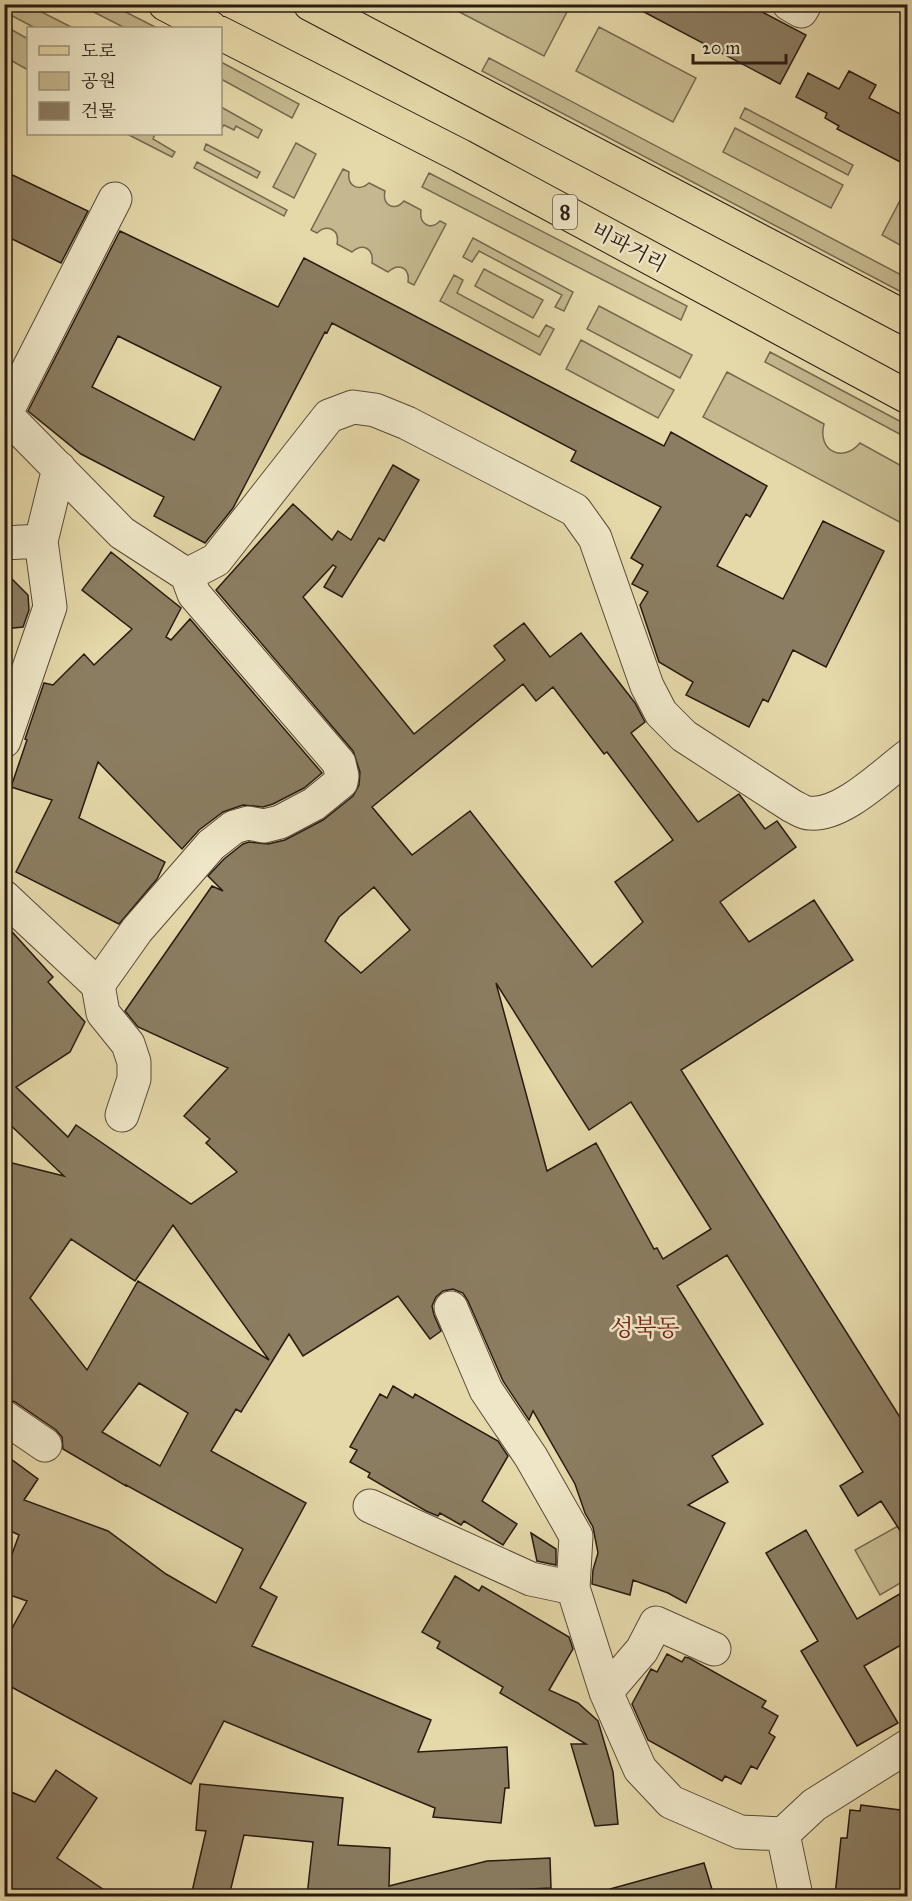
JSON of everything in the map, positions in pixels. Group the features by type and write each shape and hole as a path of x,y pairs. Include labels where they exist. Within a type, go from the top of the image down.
{"main road":[{"path":"165,4 209,27"},
{"path":"310,4 908,319"},
{"name":"비파거리","path":"222,34 461,156 908,397"}],"street":[{"path":"789,4 801,11 805,4"},
{"path":"98,985 137,930 211,845 234,827 248,824 264,826 280,822 314,804 341,782 342,776 339,763 194,594 187,575 122,533 5,413 115,200"},
{"path":"187,575 216,560 329,416 353,407 375,410 407,423 575,510 595,538 647,686 661,713 684,736 713,756 792,806 808,813 828,811 849,801 908,756"},
{"path":"4,741 50,607 41,541 59,468"},
{"path":"4,543 41,541"},
{"path":"4,897 98,985 103,1013 128,1044 134,1062 134,1078 122,1115"},
{"path":"452,1308 486,1390 531,1457 576,1536 573,1588 606,1692 640,1769 671,1802 740,1832 783,1834 814,1805 908,1746"},
{"path":"4,1417 45,1445"},
{"path":"370,1506 531,1579 573,1588"},
{"path":"606,1692 642,1650 656,1623 714,1649"},
{"path":"783,1834 796,1896"}],"green space":[{"path":"4,5 28,5 71,27 33,27 5,12"},
{"path":"80,5 112,5 155,27 123,27"},
{"path":"446,5 563,5 569,8 544,56"},
{"path":"5,26 27,38 27,69 5,57"},
{"path":"599,27 696,78 673,122 576,71"},
{"path":"489,58 907,278 907,295 482,71"},
{"path":"222,63 299,104 292,118 222,80"},
{"path":"222,108 262,130 258,138 236,126 234,130 224,125 222,128"},
{"path":"745,108 853,165 848,175 740,118"},
{"path":"735,128 843,185 831,208 723,152"},
{"path":"129,135 155,135 153,139 175,152 172,157"},
{"path":"296,143 316,154 294,198 273,187"},
{"path":"206,144 260,172 257,178 204,150"},
{"path":"197,162 287,210 284,216 194,168"},
{"path":"343,169 349,172 350,181 354,186 361,187 369,183 385,191 385,200 390,205 396,206 404,201 421,210 423,222 429,226 440,221 446,224 414,285 408,282 407,273 403,268 396,267 388,272 372,263 371,254 364,247 352,252 337,244 337,235 332,229 321,230 317,233 311,230"},
{"path":"429,173 687,306 681,320 422,187"},
{"path":"905,191 907,193 907,249 882,235"},
{"path":"473,238 573,292 564,311 555,307 562,295 479,251 472,262 463,257"},
{"path":"484,269 543,300 533,318 475,286"},
{"path":"454,275 463,280 457,293 539,337 546,325 554,329 540,355 440,301"},
{"path":"599,306 692,355 680,378 587,329"},
{"path":"581,340 674,390 658,418 566,369"},
{"path":"770,352 907,425 907,438 765,362"},
{"path":"727,372 824,424 824,441 833,451 846,453 860,443 907,469 907,526 703,417"},
{"path":"907,1521 907,1579 880,1595 855,1550"}],"building":[{"path":"629,4 747,4 806,35 780,84"},
{"path":"849,71 876,85 869,98 908,118 908,166 837,129 839,126 825,118 827,113 796,97 808,73 839,89"},
{"path":"4,171 88,211 61,263 4,235"},
{"path":"120,231 278,307 304,258 664,446 671,432 767,486 750,517 746,514 717,566 783,599 823,521 884,551 826,667 793,650 768,702 763,699 749,727 686,695 693,682 659,662 640,605 648,592 632,584 643,565 631,558 661,507 571,461 576,451 332,323 327,333 325,332 233,508 205,543 154,516 164,497 81,454 28,411","holes":["118,336 221,387 194,440 92,387"]},
{"path":"393,465 419,480 384,541 379,538 342,597 324,587 336,567 333,565 303,597 414,734 505,660 494,646 524,623 550,657 581,633 635,703 645,722 631,733 698,822 739,794 765,829 777,821 796,847 720,902 749,942 814,900 853,960 681,1070 908,1430 908,1543 881,1501 858,1516 840,1486 863,1472 727,1255 677,1286 763,1424 712,1456 728,1482 688,1505 725,1523 686,1603 668,1593 633,1580 630,1595 592,1584 598,1553 593,1527 585,1513 575,1484 533,1411 529,1420 503,1381 463,1293 453,1289 443,1291 436,1297 432,1306 441,1331 430,1339 398,1296 303,1356 289,1334 241,1412 236,1409 211,1451 306,1503 260,1588 277,1597 252,1646 431,1720 418,1752 507,1747 509,1788 505,1788 501,1823 433,1817 435,1808 224,1721 191,1784 4,1683 4,1643 27,1601 4,1593 4,1576 19,1535 4,1528 4,1454 38,1479 24,1500 108,1531 166,1574 216,1603 243,1549 63,1449 62,1437 56,1430 15,1402 4,1398 4,1161 64,1176 4,1119 4,923 53,977 48,982 85,1022 70,1052 16,1087 68,1137 76,1125 191,1204 237,1172 206,1143 210,1139 184,1116 228,1068 138,1027 125,1011 212,886 223,891 208,876 224,859 243,844 249,842 268,844 285,840 323,820 353,796 359,785 360,772 353,751 216,590 293,504 332,540 338,531 351,540","holes":["523,684 536,701 553,687 604,754 607,752 673,840 615,882 643,922 592,967 470,811 412,855 372,807","374,887 410,930 361,973 325,941 339,917","496,983 589,1130 631,1102 711,1229 663,1259 657,1248 654,1249 596,1143 547,1171","173,1225 269,1360 138,1281 87,1370 30,1298 71,1239 135,1281","139,1383 188,1413 160,1466 102,1432"]},
{"path":"111,552 181,608 166,637 171,640 190,619 322,773 304,788 273,804 263,807 243,805 223,812 199,830 182,849 98,762 79,818 165,862 157,879 119,924 16,872 52,800 11,787 44,683 53,685 84,654 94,665 132,629 82,590"},
{"path":"4,571 28,595 29,610 23,627 4,629"},
{"path":"393,1386 413,1398 415,1394 498,1441 508,1456 482,1501 517,1524 503,1545 464,1521 461,1525 440,1513 438,1516 426,1511 368,1477 370,1473 350,1462 357,1450 350,1447 380,1394 387,1398"},
{"path":"806,1530 857,1619 908,1589 908,1641 864,1666 898,1723 857,1746 801,1651 818,1641 766,1553"},
{"path":"531,1533 556,1549 556,1565 537,1561"},
{"path":"455,1576 479,1591 482,1586 569,1637 573,1649 549,1690 578,1703 598,1721 613,1772 618,1824 595,1826 571,1744 586,1744 500,1693 503,1687 437,1648 440,1642 422,1632"},
{"path":"667,1654 682,1662 685,1657 689,1658 766,1701 762,1707 778,1716 769,1733 775,1737 757,1769 751,1766 741,1784 725,1776 722,1781 648,1740 632,1704 651,1669 657,1672"},
{"path":"56,1770 97,1798 57,1858 113,1896 4,1896 4,1789 35,1802"},
{"path":"200,1784 343,1798 338,1845 390,1848 389,1886 487,1861 550,1858 551,1888 468,1892 469,1896 307,1896 313,1842 244,1835 229,1896 191,1896 206,1831 196,1830"},
{"path":"861,1805 908,1811 908,1896 835,1896 841,1838 847,1838 850,1810 860,1811"},
{"path":"704,1863 714,1896 612,1896 610,1889"}],"district":[{"name":"성북동","path":"645,1328"}]}
